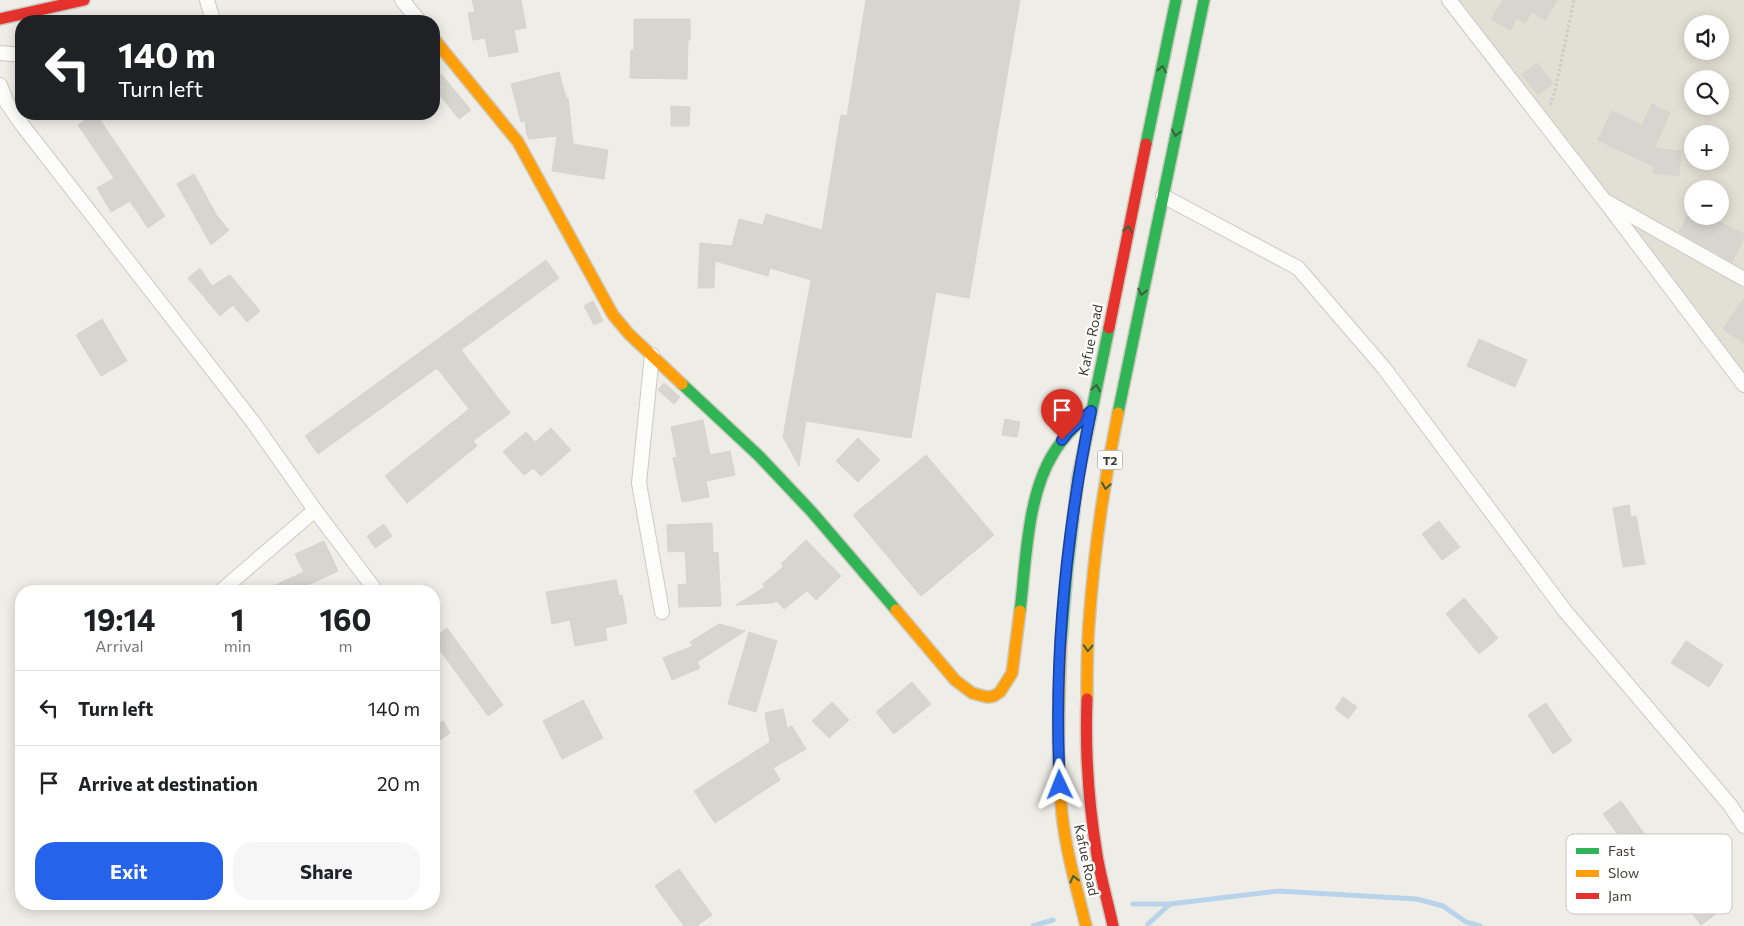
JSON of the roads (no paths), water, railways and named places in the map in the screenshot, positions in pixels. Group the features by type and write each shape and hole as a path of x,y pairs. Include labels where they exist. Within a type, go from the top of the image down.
{"main road":[{"path":"21,15 84,0"},
{"name":"Kafue Road","path":"1086,926 1070,863 1062,814 1059,714 1062,610 1068,543 1091,411 1176,0"},
{"name":"Kafue Road","path":"1113,926 1097,856 1086,722 1089,624 1095,561 1113,437 1204,0"},
{"path":"0,20 15,16"},
{"path":"440,46 518,142 613,315 629,334 759,456 804,504 955,680 969,692 982,697 995,696 1002,691 1012,672 1033,504 1045,465 1068,432 1091,411"}],"street":[{"path":"207,0 211,15"},
{"path":"402,0 414,15"},
{"path":"1449,0 1744,385"},
{"path":"0,53 15,54"},
{"path":"0,85 7,103 15,114"},
{"path":"19,120 253,422 315,510 371,585"},
{"path":"1163,196 1298,268 1384,368 1565,611 1730,805 1744,826"},
{"path":"1604,200 1744,279"},
{"path":"652,355 639,483 662,612"},
{"path":"228,585 315,510"}],"waterway":[{"path":"1148,924 1170,904 1278,891 1417,899 1443,906 1466,922 1480,926"},
{"path":"1133,904 1169,904"},
{"path":"1033,926 1053,920"}]}
